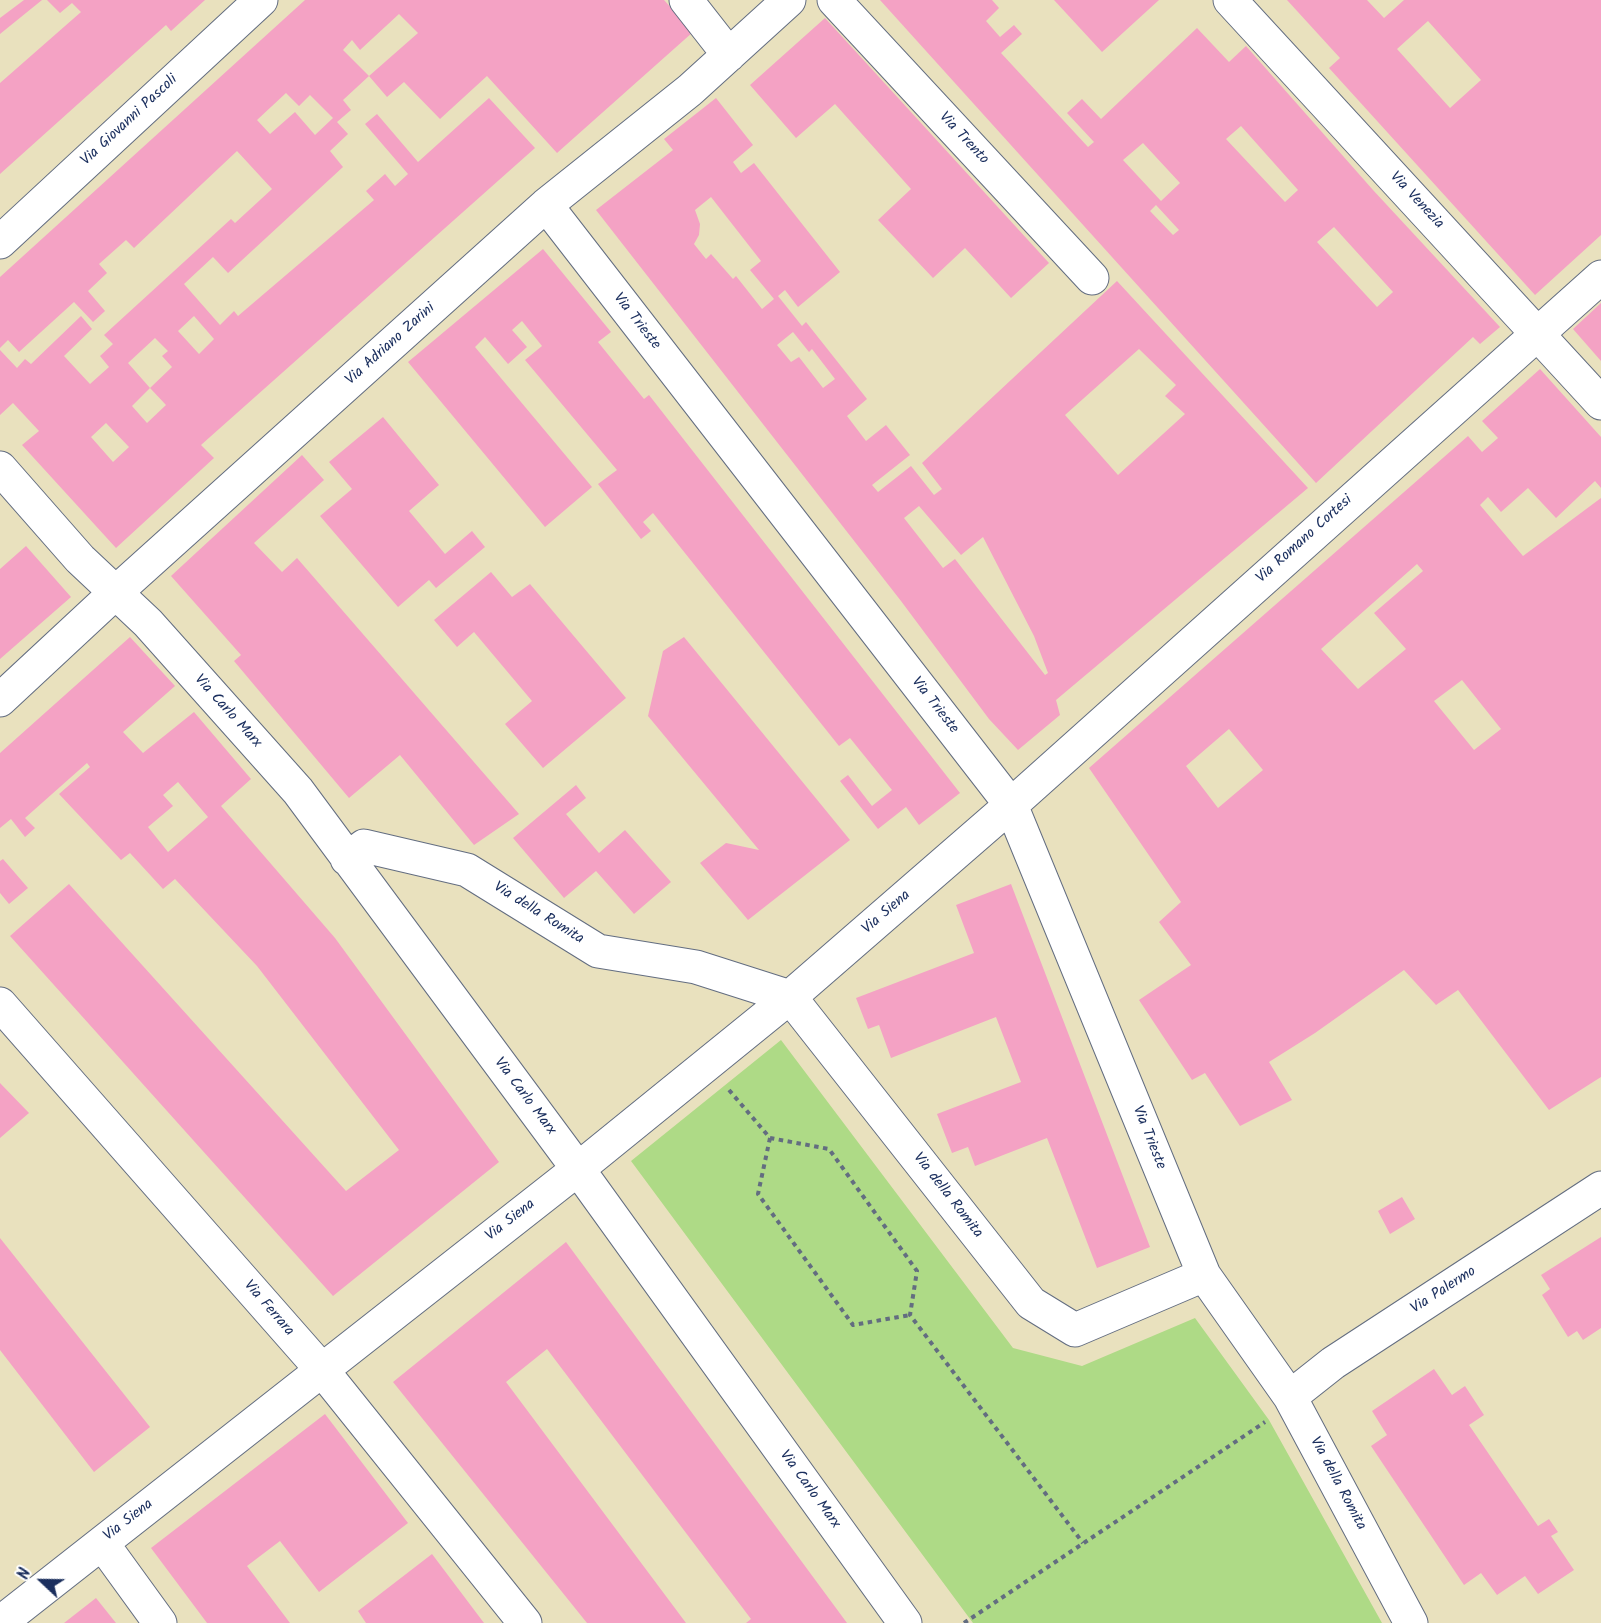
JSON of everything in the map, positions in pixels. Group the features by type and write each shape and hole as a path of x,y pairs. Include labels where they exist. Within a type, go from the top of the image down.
{"street":[{"name":"Via Giovanni Pascoli","path":"0,242 261,0"},
{"path":"686,0 729,55"},
{"name":"Via Adriano Zarini","path":"0,700 115,593 546,205 690,90 789,0"},
{"name":"Via Trento","path":"834,0 1092,278"},
{"name":"Via Venezia","path":"1230,0 1601,403"},
{"name":"Via Trieste","path":"546,205 1011,805 1204,1275"},
{"name":"Via Romano Cortesi","path":"1011,805 1601,277"},
{"name":"Via Carlo Marx","path":"0,468 80,559 148,623 298,791 578,1169 905,1623"},
{"name":"Via Siena","path":"0,1623 707,1065 790,997 1011,805"},
{"name":"Via della Romita","path":"347,859 364,846 467,870 598,951 696,967 790,997 1031,1303 1075,1330 1204,1275 1290,1396 1411,1623"},
{"name":"Via Ferrara","path":"0,1004 322,1370 525,1623"},
{"name":"Via Palermo","path":"1290,1396 1333,1363 1601,1188"},
{"path":"102,1543 160,1623"}],"path":[{"path":"707,1065 770,1138 829,1149 917,1271 910,1315 1083,1543"},
{"path":"770,1138 758,1194 853,1325 910,1315"},
{"path":"963,1623 1269,1420 1290,1396"}],"green space":[{"path":"781,1040 1013,1348 1082,1366 1195,1318 1269,1420 1382,1623 973,1623 631,1161"}],"building":[{"path":"24,0 42,0 0,34 0,18"},
{"path":"47,0 205,0 171,31 166,25 0,174 0,83 81,12 72,3 60,13"},
{"path":"305,0 664,0 693,32 557,153 487,76 440,119 404,82 387,97 369,76 343,100 351,110 337,122 348,134 330,151 343,167 228,273 213,257 184,284 220,325 234,311 238,316 374,200 366,191 385,174 395,186 408,174 365,124 377,114 418,162 489,98 535,148 201,445 214,458 116,548 22,445 39,431 13,403 0,415 0,350 17,368 25,359 31,364 81,316 92,329 64,356 90,384 109,367 100,356 113,344 104,335 231,219 235,223 272,189 237,151 134,248 126,240 99,264 107,273 88,291 105,311 93,322 74,302 19,352 8,340 0,348 0,277","holes":["399,14 418,33 369,76 343,50 352,40 360,50","286,93 299,106 310,95 333,118 315,135 295,112 270,134 257,120","194,316 214,339 199,354 178,331","155,338 168,351 162,356 172,367 150,388 128,363","150,388 166,405 147,423 132,406","106,423 129,447 113,462 91,437"]},
{"path":"880,0 992,0 999,8 986,21 1000,37 1014,25 1022,34 1001,53 1088,147 1094,142 1067,113 1082,99 1101,119 1197,28 1229,62 1246,46 1373,190 1500,327 1480,344 1473,337 1316,483","holes":["1241,126 1298,190 1285,202 1226,139","1143,143 1180,183 1161,201 1123,160","1156,205 1179,230 1173,235 1150,211","1334,227 1393,292 1377,307 1317,242"]},
{"path":"1054,0 1159,0 1102,52"},
{"path":"1287,0 1367,0 1384,18 1404,0 1601,0 1601,235 1535,295 1329,68 1340,58","holes":["1428,21 1481,80 1450,108 1397,49"]},
{"path":"825,18 1049,263 1011,298 965,248 933,278 878,220 911,189 835,104 796,138 750,85"},
{"path":"716,98 753,145 733,162 741,173 754,163 840,272 798,307 785,290 778,296 802,326 806,322 867,399 847,416 866,441 886,425 910,455 872,485 878,492 911,466 934,495 942,489 922,463 1117,281 1308,488 1056,700 1060,715 1018,750 989,719 901,601 596,210 673,150 664,139","holes":["711,197 761,261 750,270 774,299 762,309 736,276 733,279 711,254 706,259 694,244 699,235 700,224 695,210","793,332 809,352 812,349 835,379 823,388 799,357 791,362 777,345","1139,349 1176,385 1165,396 1185,414 1118,475 1065,415","919,506 961,555 983,537 1034,636 1048,673 1045,675 955,559 943,568 904,518"]},
{"path":"543,249 611,332 598,342 644,399 649,395 960,793 919,825 906,807 878,829 840,781 848,775 872,806 892,790 850,738 839,746 653,513 643,522 651,531 641,539 598,484 617,470 525,360 542,346 522,321 512,330 527,347 508,364 485,337 475,347 592,487 545,527 408,362"},
{"path":"1601,303 1601,361 1573,329"},
{"path":"1540,369 1601,437 1601,488 1595,481 1556,518 1528,488 1501,512 1488,497 1480,505 1523,556 1601,498 1601,1077 1549,1110 1458,990 1436,1005 1404,970 1315,1033 1269,1062 1292,1100 1240,1126 1205,1073 1192,1080 1139,1000 1191,965 1159,922 1181,902 1089,768 1468,436 1482,452 1498,438 1482,421","holes":["1417,564 1423,571 1374,613 1406,649 1358,689 1321,649","1462,680 1501,729 1474,750 1434,701","1229,729 1263,770 1218,808 1186,766"]},
{"path":"383,417 439,485 409,511 445,554 472,531 485,547 436,588 429,580 398,607 320,516 352,489 329,462"},
{"path":"302,455 324,480 254,543 282,572 297,558 519,814 474,845 400,755 349,798 234,661 241,655 171,576"},
{"path":"26,546 71,597 0,659 0,569"},
{"path":"491,572 512,597 530,584 626,698 543,768 505,724 532,701 474,632 457,647 434,620"},
{"path":"130,637 175,686 123,732 143,753 194,712 251,779 221,806 335,938 499,1162 333,1296 10,936 69,884 346,1191 399,1150 257,966 175,879 163,889 130,853 121,860 59,794 90,767 87,763 25,818 35,828 25,837 11,819 0,828 0,753","holes":["178,782 208,817 168,852 148,827 173,806 163,795"]},
{"path":"684,637 850,840 748,920 700,863 726,843 759,850 648,716 663,651"},
{"path":"576,785 586,798 566,814 599,853 625,830 671,882 634,914 596,871 564,898 513,838"},
{"path":"3,859 28,888 9,904 0,893 0,861"},
{"path":"1011,884 1150,1247 1097,1268 1047,1138 975,1166 968,1147 952,1153 937,1114 1021,1082 996,1017 891,1058 879,1025 868,1029 856,998 974,953 956,905"},
{"path":"0,1083 29,1113 0,1138"},
{"path":"1402,1197 1415,1219 1390,1234 1378,1211"},
{"path":"1601,1237 1601,1328 1583,1340 1577,1331 1568,1337 1542,1295 1550,1289 1541,1275"},
{"path":"0,1238 150,1427 94,1472 0,1350"},
{"path":"566,1242 847,1623 746,1623 751,1619 547,1349 506,1382 686,1623 587,1623 393,1382"},
{"path":"1434,1369 1452,1395 1465,1386 1484,1415 1469,1425 1538,1526 1549,1519 1558,1532 1551,1536 1574,1570 1538,1594 1525,1576 1497,1595 1481,1573 1464,1585 1371,1446 1387,1435 1372,1411"},
{"path":"325,1414 408,1523 319,1592 280,1541 247,1566 290,1623 207,1623 151,1548"},
{"path":"432,1554 484,1623 366,1623 358,1611"},
{"path":"96,1598 116,1623 64,1623"}]}
